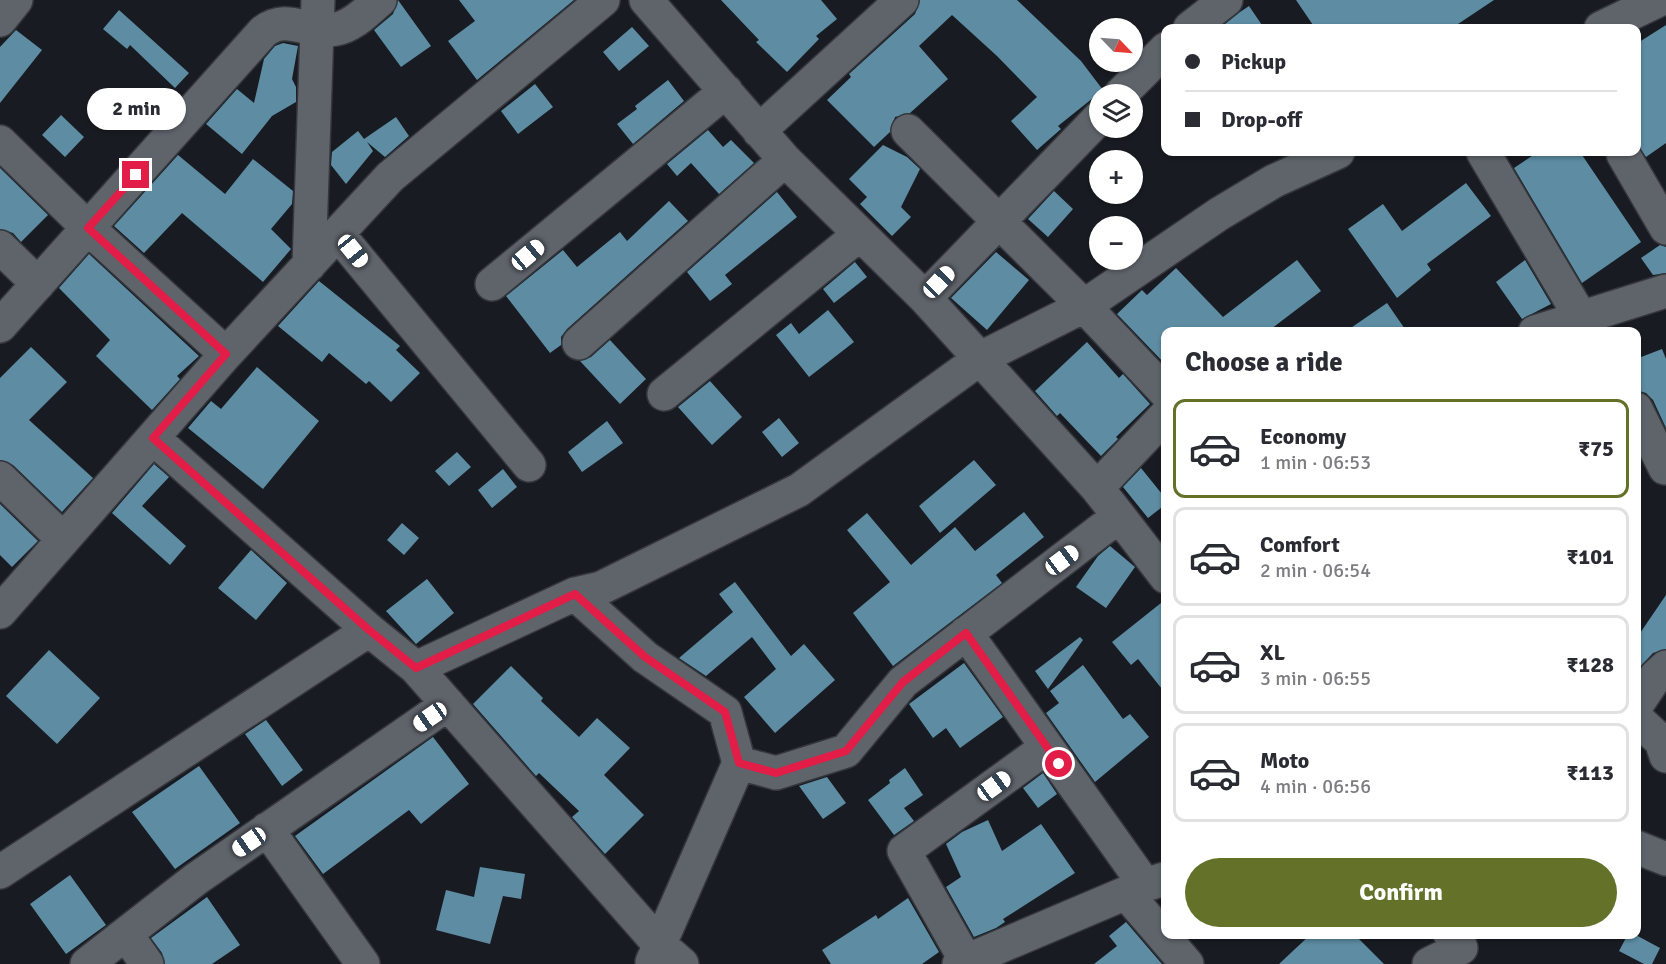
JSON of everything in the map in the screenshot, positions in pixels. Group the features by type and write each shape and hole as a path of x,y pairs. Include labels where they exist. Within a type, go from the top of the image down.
{"street":[{"path":"0,21 16,0"},
{"path":"0,326 263,32 274,23 287,23 317,15 337,29 380,0"},
{"path":"0,612 226,354 390,177 603,0"},
{"path":"646,0 785,160 925,298 981,358 1097,488 1161,571"},
{"path":"759,131 902,0"},
{"path":"1195,24 1226,0"},
{"path":"1609,24 1659,0"},
{"path":"309,265 317,15"},
{"path":"1131,84 1161,54"},
{"path":"492,284 726,91"},
{"path":"925,298 1089,128"},
{"path":"908,131 1084,306 1161,388"},
{"path":"0,142 88,228 226,354"},
{"path":"416,668 575,594 601,588 799,490 981,358 1084,306 1219,214 1274,181 1329,156"},
{"path":"1486,156 1590,320"},
{"path":"1624,156 1666,228"},
{"path":"579,343 785,160"},
{"path":"338,234 529,465"},
{"path":"664,394 860,234"},
{"path":"0,247 38,284"},
{"path":"1558,327 1590,320 1666,291"},
{"path":"1641,419 1665,468"},
{"path":"1097,488 1161,420"},
{"path":"153,438 369,630 416,668 664,958 739,763 725,712 645,657 575,594"},
{"path":"0,478 63,539"},
{"path":"739,763 776,773 846,751 903,682 1119,516"},
{"path":"0,872 369,630"},
{"path":"966,633 1145,885 1161,915"},
{"path":"1641,698 1656,676 1666,667"},
{"path":"87,964 196,879 448,704"},
{"path":"1641,723 1661,741 1666,756"},
{"path":"1047,747 904,851 962,962 1145,885"},
{"path":"267,830 363,964"},
{"path":"126,934 147,964"},
{"path":"1174,939 1187,964"},
{"path":"1429,964 1461,949"}],"building":[{"path":"398,0 431,46 401,67 374,30 393,14"},
{"path":"459,0 574,0 477,80 448,41 475,21"},
{"path":"721,0 821,0 837,19 816,36 819,39 787,72 756,42 759,40"},
{"path":"920,0 1017,0 1081,61 1098,84 1089,84 1089,101 1058,126 1061,129 1037,150 1011,121 1037,97 952,15 919,46 948,79 910,113 895,117 890,132 874,147 827,100 851,77 849,74 915,14"},
{"path":"1296,0 1494,0 1458,24 1312,24"},
{"path":"1249,6 1261,24 1225,24"},
{"path":"119,10 189,73 175,88 130,45 127,49 103,29"},
{"path":"1666,25 1666,143 1646,157 1641,150 1641,41"},
{"path":"632,27 649,46 619,71 603,52"},
{"path":"16,30 42,50 0,103 0,47"},
{"path":"283,43 298,46 292,79 296,87 296,102 272,116 242,154 206,124 237,89 254,103 264,59 275,46"},
{"path":"668,80 684,101 633,144 617,124 637,109 635,106"},
{"path":"535,84 553,107 518,134 501,111"},
{"path":"61,115 84,137 65,157 42,135"},
{"path":"396,117 409,136 385,157 367,142 373,151 346,184 331,165 332,152 358,131 364,139"},
{"path":"708,130 723,147 731,140 754,163 719,194 691,163 677,176 667,164"},
{"path":"883,145 907,157 920,169 901,207 911,217 892,236 860,204 867,197 849,179"},
{"path":"178,155 225,194 253,159 293,191 292,204 271,229 291,249 263,282 182,213 144,253 114,226"},
{"path":"1532,156 1583,156 1641,242 1582,283 1514,168"},
{"path":"0,168 48,215 21,242 13,233 0,229"},
{"path":"1466,183 1491,216 1427,264 1431,270 1397,298 1348,229 1383,204 1402,231"},
{"path":"1054,191 1073,209 1048,237 1028,219"},
{"path":"777,192 797,217 725,275 732,284 710,301 687,272"},
{"path":"669,201 688,221 567,329 561,337 561,345 550,353 506,296 563,250 577,267 620,232 627,241"},
{"path":"1660,245 1666,247 1666,273 1653,275 1641,258"},
{"path":"996,252 1029,280 987,330 951,298"},
{"path":"89,254 199,356 177,376 180,379 152,410 96,356 110,340 59,288"},
{"path":"1297,260 1321,291 1274,327 1161,327 1161,360 1117,314 1142,290 1147,295 1176,268 1223,317"},
{"path":"1525,260 1551,304 1522,319 1496,282"},
{"path":"855,262 867,277 834,303 823,289"},
{"path":"319,281 400,346 396,350 420,373 391,402 369,381 366,384 329,353 322,362 278,326"},
{"path":"1387,303 1404,327 1352,327"},
{"path":"828,310 854,342 809,377 776,335 791,323 799,334"},
{"path":"610,340 646,379 620,404 580,361 591,357"},
{"path":"1087,342 1119,378 1123,374 1150,404 1116,437 1118,439 1101,456 1060,413 1057,416 1035,391"},
{"path":"31,347 67,382 29,420 93,478 62,512 13,465 0,460 0,378"},
{"path":"1662,349 1666,359 1666,428 1653,400 1641,392 1641,357"},
{"path":"257,367 319,421 263,489 188,428 211,401 221,409"},
{"path":"710,381 742,417 712,445 678,407"},
{"path":"779,418 799,443 782,457 762,432"},
{"path":"607,421 623,443 582,472 568,452"},
{"path":"457,452 471,467 449,486 435,471"},
{"path":"974,460 996,485 940,533 919,506"},
{"path":"154,464 169,477 142,506 186,546 170,565 112,513"},
{"path":"1141,468 1161,493 1161,508 1148,518 1123,487"},
{"path":"503,469 517,487 492,508 478,490"},
{"path":"0,504 38,541 12,567 0,555"},
{"path":"1024,512 1044,537 996,575 1002,583 893,666 853,613 890,582 847,530 867,513 911,565 955,527 975,551"},
{"path":"402,523 419,538 404,555 387,540"},
{"path":"1110,546 1135,567 1106,608 1076,587 1098,556"},
{"path":"251,550 287,583 256,620 218,588"},
{"path":"427,579 454,613 416,644 386,611"},
{"path":"735,582 791,656 804,644 835,680 775,733 744,697 776,669 752,637 706,676 679,658 733,612 719,594"},
{"path":"1666,595 1666,649 1653,653 1641,666 1641,632"},
{"path":"1161,603 1161,688 1138,659 1131,665 1112,642"},
{"path":"1080,637 1083,640 1048,689 1035,671"},
{"path":"49,650 100,698 57,744 6,696"},
{"path":"964,663 1003,717 960,748 946,728 933,738 909,704"},
{"path":"1083,665 1123,719 1130,714 1149,737 1095,782 1046,713 1059,703 1050,691"},
{"path":"511,666 543,698 541,701 579,737 597,718 630,748 604,775 644,815 605,854 572,817 579,811 539,773 536,776 473,704"},
{"path":"266,720 303,770 282,786 245,734"},
{"path":"433,737 469,784 421,824 409,810 323,874 295,836"},
{"path":"199,766 240,823 175,869 132,812"},
{"path":"905,768 923,795 904,808 914,821 894,835 868,800"},
{"path":"1043,773 1057,794 1038,808 1023,788"},
{"path":"827,777 846,803 823,819 799,786"},
{"path":"988,820 1002,851 1041,824 1075,873 1003,919 1005,922 996,928 974,937 946,887 961,877 946,844 962,832"},
{"path":"480,867 525,874 521,899 503,896 490,944 436,930 446,890 474,897"},
{"path":"70,875 106,925 66,954 30,904"},
{"path":"207,897 240,945 212,964 165,964 162,953 151,938"},
{"path":"908,898 939,952 922,964 831,964 822,950 876,915 878,919"},
{"path":"1126,922 1162,964 1094,964 1117,946 1109,936"},
{"path":"1641,938 1660,948 1652,964 1644,964 1619,951 1625,939"},
{"path":"1306,939 1359,939 1384,964 1279,964"}],"route":[{"path":"136,175 88,228 226,354 153,438 369,630 416,668 575,594 645,657 725,712 739,763 776,773 846,751 903,682 966,633 1059,764"}]}
